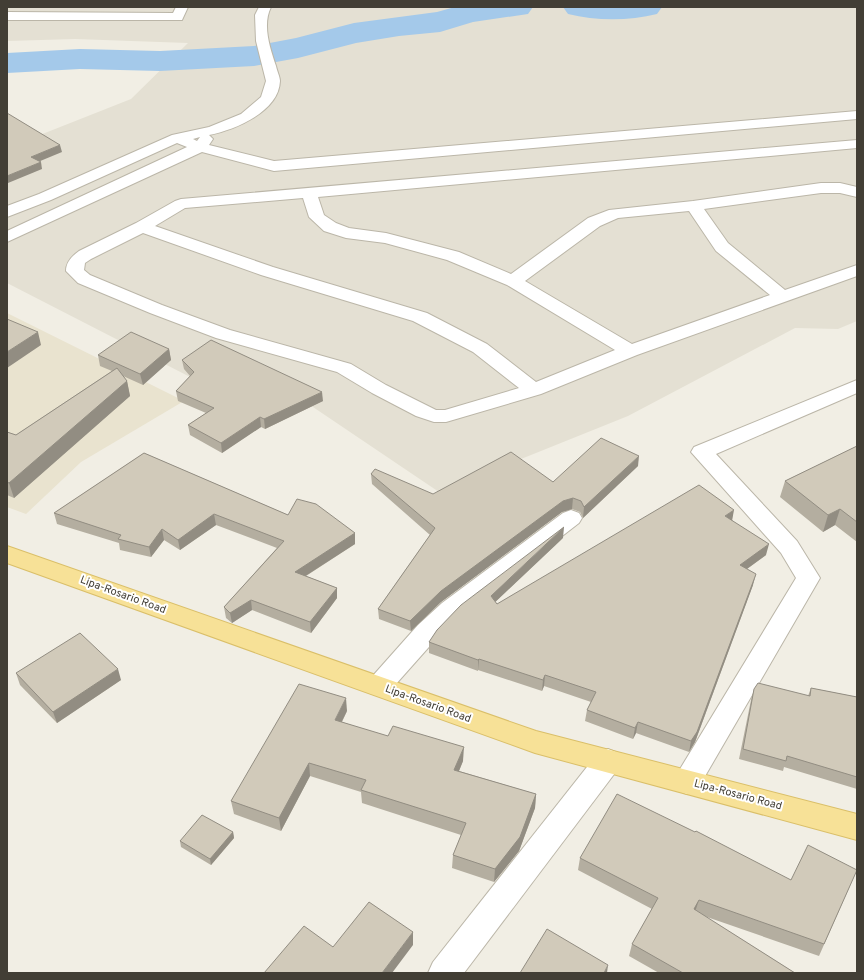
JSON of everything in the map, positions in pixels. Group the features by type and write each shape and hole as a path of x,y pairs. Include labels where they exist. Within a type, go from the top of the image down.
{"main road":[{"name":"Lipa-Rosario Road","path":"7,554 535,742 857,827"}],"street":[{"path":"7,16 74,11 178,17 182,7"},
{"path":"7,212 45,197 177,138 213,130 246,118 268,98 273,81 262,41 262,15 265,7"},
{"path":"177,138 200,147 274,166 857,115"},
{"path":"10,233 200,147 213,130"},
{"path":"857,144 181,204 142,227 79,259 75,265 75,271 84,279 156,310 223,334 344,368 379,389 423,412 434,416 446,416 458,414 534,390 630,351 857,270"},
{"path":"513,282 594,222 615,213 693,206 821,188 840,188 857,192"},
{"path":"309,192 317,218 330,227 346,233 386,238 453,256 513,282 630,351"},
{"path":"693,206 722,247 783,296"},
{"path":"142,227 267,271 420,317 480,348 534,390"},
{"path":"687,782 808,578 789,547 702,452 857,386"},
{"path":"379,686 427,632 451,609 571,518"},
{"path":"444,973 608,761"}],"shaded area":[{"path":"7,7 857,7 857,321 838,329 795,328 628,416 439,492 267,376 231,398 7,283 7,148 131,99 188,43 75,39 7,41"},
{"path":"7,313 184,401 81,462 26,514 7,507"}],"building":[{"path":"7,113 60,145 31,157 41,162 7,176"},
{"path":"7,319 38,332 7,352"},
{"path":"131,332 169,349 140,374 98,355"},
{"path":"211,340 322,392 264,419 260,417 221,443 188,425 214,408 176,391 194,372 182,360"},
{"path":"117,368 127,381 9,483 7,482 7,432 16,435"},
{"path":"601,438 639,456 584,507 581,501 573,498 563,501 441,591 410,621 378,609 435,528 371,474 375,469 433,494 511,452 553,482"},
{"path":"857,446 857,522 840,509 828,515 785,481"},
{"path":"144,453 288,515 297,499 316,504 355,533 295,572 337,588 310,622 251,600 230,613 224,607 284,541 214,514 178,540 162,529 149,547 118,539 121,535 54,513"},
{"path":"699,485 734,510 725,516 769,544 740,565 756,574 697,732 691,741 638,722 635,728 587,710 596,692 545,675 543,680 479,659 478,660 429,642 437,630 461,605 564,527 491,596 497,604"},
{"path":"80,633 118,669 53,712 16,673"},
{"path":"758,683 810,696 811,688 857,697 857,777 787,756 786,761 743,749 754,689"},
{"path":"299,684 346,698 335,720 388,736 393,726 464,747 454,770 536,794 520,837 495,869 453,855 466,823 361,790 366,780 309,763 279,818 231,801"},
{"path":"617,794 695,832 696,831 791,880 808,845 857,870 824,944 699,900 694,909 795,973 683,973 632,944 658,898 580,858"},
{"path":"202,815 233,832 210,859 180,841"},
{"path":"369,902 413,932 382,973 264,973 304,926 333,947"},
{"path":"547,929 608,965 604,973 520,973"}],"waterway":[{"path":"7,63 80,59 160,61 254,56 298,48 354,33 399,26 440,22 469,13 517,7"},
{"path":"579,7 617,9 646,7"}]}
